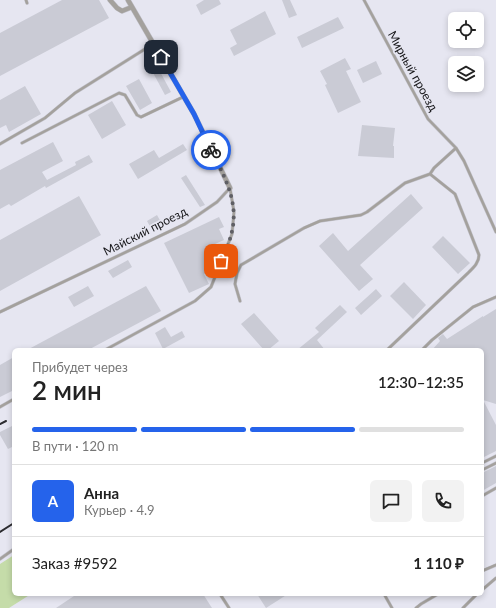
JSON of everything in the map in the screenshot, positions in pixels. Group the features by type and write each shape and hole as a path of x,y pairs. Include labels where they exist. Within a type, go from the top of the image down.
{"street":[{"path":"110,0 122,11 132,7"},
{"path":"128,0 194,114 230,188"}],"lane":[{"name":"Мирный проезд","path":"364,0 428,119 456,148 464,161 496,232"},
{"path":"0,144 45,118 75,93 153,44"},
{"path":"22,143 119,93 125,95 137,115 141,117 184,96"},
{"path":"240,301 235,284 237,273 241,265 304,228 320,221 362,215 405,183 430,174 434,168 456,148"},
{"path":"389,348 468,273 479,258 455,194 430,174"},
{"path":"109,348 195,301 211,287 232,234 234,212 230,188"},
{"name":"Майский проезд","path":"0,312 185,224 217,202 230,188"},
{"path":"424,348 473,307 496,297"},
{"path":"0,407 12,400"},
{"path":"484,462 496,456"},
{"path":"484,469 496,463"},
{"path":"484,495 496,488"},
{"path":"0,559 12,550"},
{"path":"484,570 496,565"},
{"path":"484,588 496,578"},
{"path":"222,596 229,608"},
{"path":"385,596 392,608"},
{"path":"416,608 435,596"},
{"path":"463,608 475,596"}],"green space":[{"path":"12,556 12,596 28,596 9,608 0,608 0,564"}],"building":[{"path":"62,0 99,0 109,18 0,76 0,33"},
{"path":"204,0 219,0 221,4 201,15 196,5"},
{"path":"282,0 290,0 297,15 289,18"},
{"path":"265,11 276,34 234,56 230,48 237,44 230,30"},
{"path":"338,17 344,28 302,48 297,37"},
{"path":"345,58 351,69 346,71 361,102 338,113 325,85 327,84 320,71"},
{"path":"376,61 382,74 363,83 357,70"},
{"path":"157,66 171,92 165,95 151,69"},
{"path":"139,79 152,103 140,110 126,86"},
{"path":"25,86 41,114 9,132 6,125 0,128 0,100"},
{"path":"112,101 126,125 102,139 88,115"},
{"path":"362,125 395,128 393,146 394,158 358,156"},
{"path":"53,142 63,161 42,172 47,180 76,165 75,162 89,155 93,162 46,188 45,186 11,206 9,204 0,209 0,170"},
{"path":"183,144 187,150 138,179 129,164 154,150 159,158"},
{"path":"186,175 205,205 200,207 181,178"},
{"path":"411,194 423,208 360,265 373,279 359,291 319,246 333,233 348,251"},
{"path":"79,196 101,235 0,291 0,240"},
{"path":"157,215 162,224 152,230 147,221"},
{"path":"219,217 224,227 219,229 224,240 215,244 220,254 210,259 215,269 204,274 209,284 189,293 164,243"},
{"path":"443,236 470,263 458,274 432,247"},
{"path":"128,260 132,267 113,278 108,271"},
{"path":"404,282 426,305 413,319 390,296"},
{"path":"88,286 94,296 74,307 68,297"},
{"path":"146,286 161,311 92,348 31,348"},
{"path":"376,289 382,296 361,315 355,308"},
{"path":"340,305 347,312 317,340 323,348 299,348 319,332 315,328"},
{"path":"496,309 496,404 484,400 484,348 434,348 440,341 438,338 443,334 447,339"},
{"path":"254,313 279,341 270,348 262,348 241,324"},
{"path":"165,327 171,337 182,331 185,337 162,348 155,333"},
{"path":"12,358 12,391 0,397 0,365"},
{"path":"484,402 496,425 496,451 484,457"},
{"path":"12,426 12,447 8,449 0,435 0,432"},
{"path":"496,466 496,483 484,490 484,472"},
{"path":"74,596 204,596 212,608 56,608"},
{"path":"258,596 285,596 266,608"}],"railway":[{"path":"0,424 6,421"},
{"path":"0,532 12,524"}],"way so far":[{"path":"211,150 230,188 234,212 232,234 221,261"}],"route":[{"path":"161,57 194,114 211,150"}]}
